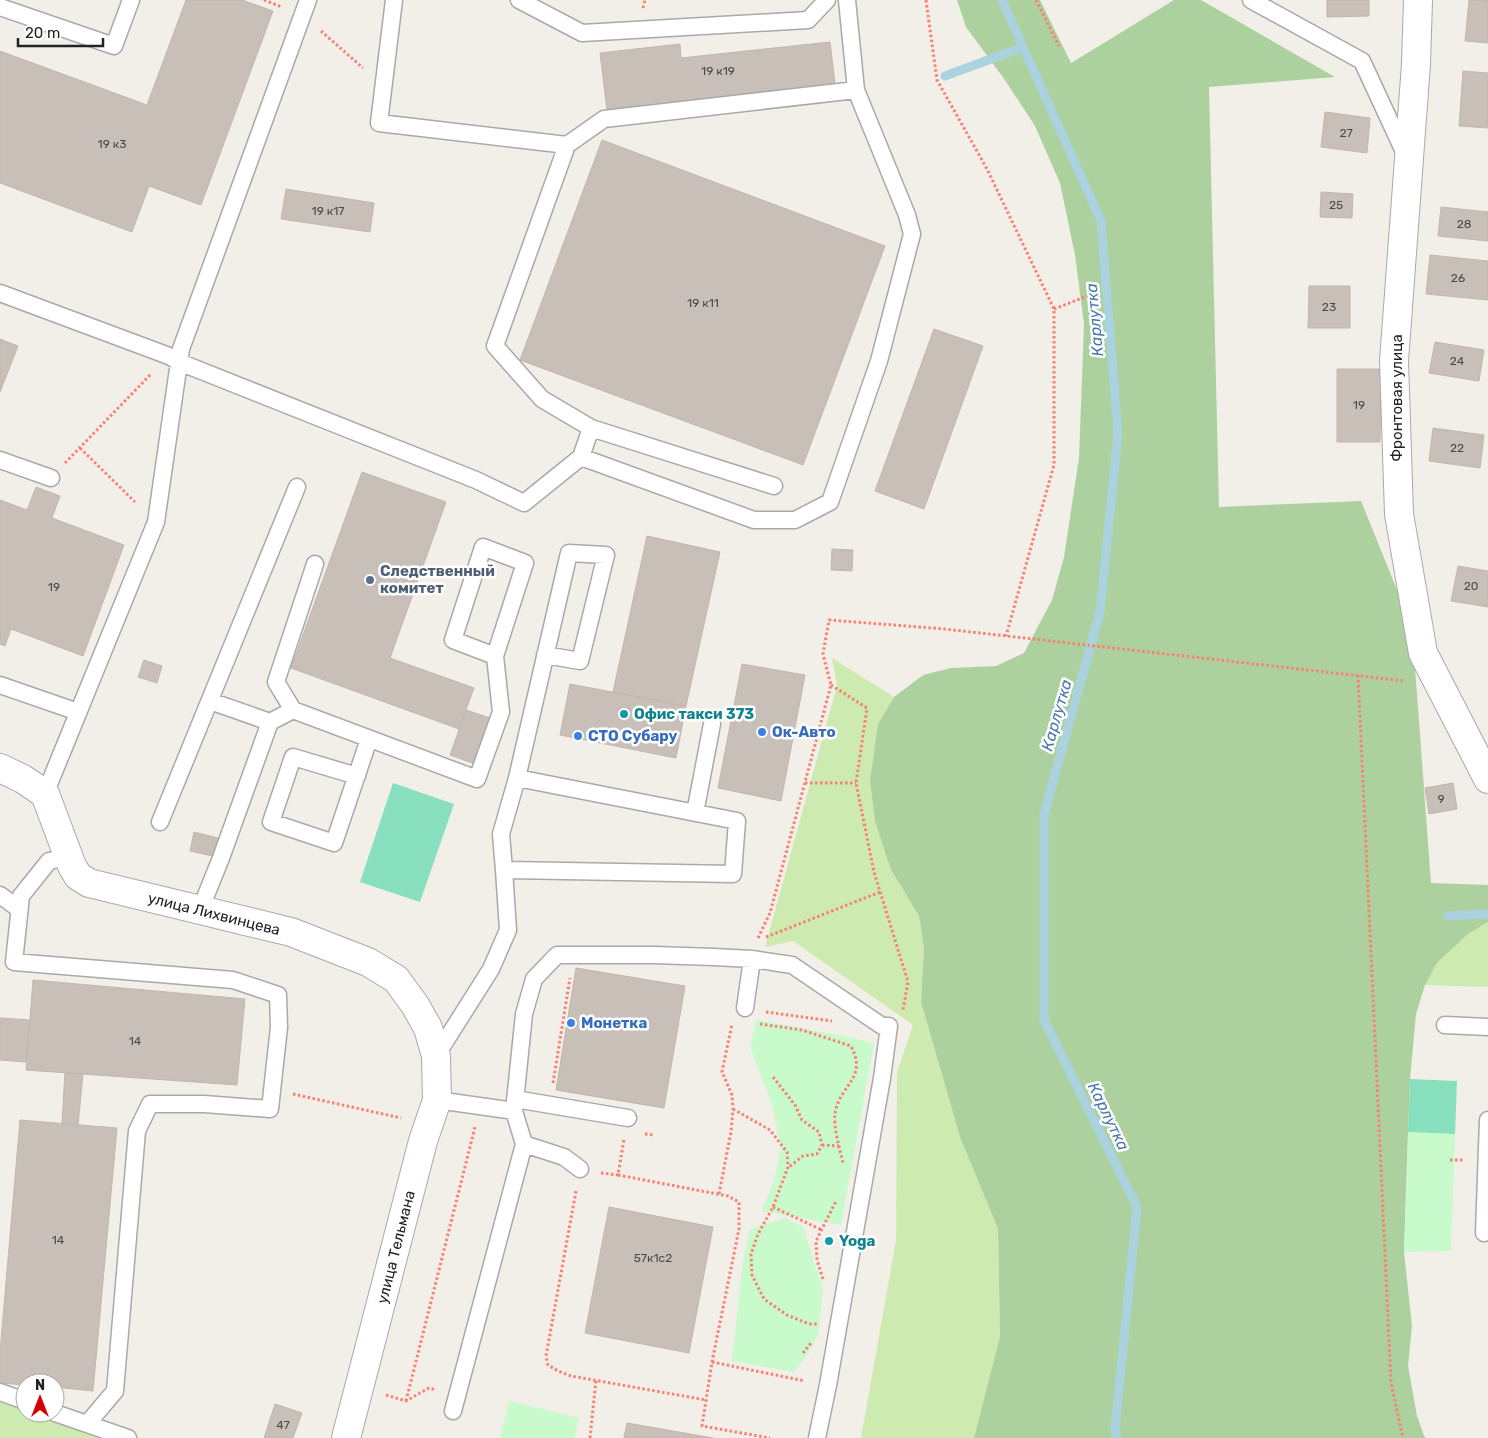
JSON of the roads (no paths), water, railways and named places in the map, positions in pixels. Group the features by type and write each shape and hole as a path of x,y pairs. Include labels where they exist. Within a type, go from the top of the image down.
{"street":[{"name":"Фронтовая улица","path":"1418,0 1416,64 1394,360 1399,514 1423,653 1488,779"},
{"path":"0,768 23,779 45,794"},
{"name":"улица Лихвинцева","path":"45,794 72,866 78,876 88,883 291,932 368,962 396,979 415,1005 428,1028 436,1056"},
{"name":"улица Тельмана","path":"346,1438 423,1141 437,1100 436,1056"}],"lane":[{"path":"0,7 114,46 131,0"},
{"path":"394,0 379,123 566,145"},
{"path":"519,0 582,33 808,20 826,0"},
{"path":"581,457 754,520 795,520 830,502 880,362 912,234 907,215 856,90 847,0"},
{"path":"1251,0 1362,61 1409,162"},
{"path":"45,794 156,522 174,359 181,349 305,7"},
{"path":"774,486 591,428 542,399 495,346 566,145 604,119 856,90"},
{"path":"0,293 174,359 476,480 524,503 581,457 591,428"},
{"path":"0,460 51,478"},
{"path":"160,822 297,487"},
{"path":"315,564 276,682 293,710 477,779 501,712 495,656 526,563 483,547 453,640 495,656"},
{"path":"436,1056 491,969 508,930 500,834 517,778 569,553 606,554 580,661 546,655"},
{"path":"0,684 78,712"},
{"path":"210,701 270,722"},
{"path":"200,910 221,858 270,722 293,710"},
{"path":"695,813 712,724"},
{"path":"357,776 293,757 271,822 334,843 357,776 369,739"},
{"path":"504,870 733,874 737,821 517,778"},
{"path":"69,857 48,862 21,896 14,962 233,980 278,995 279,1027 270,1109 204,1104 150,1104 137,1131 115,1391 87,1424"},
{"path":"0,895 19,909"},
{"path":"453,1411 524,1144 514,1105 524,1014 534,979 558,955 654,955 752,959 792,965 882,1026 889,1026 877,1077 828,1385 817,1438"},
{"path":"749,1015 752,959"},
{"path":"1445,1025 1488,1027"},
{"path":"437,1100 561,1107 627,1124"},
{"path":"1484,1233 1488,1120"},
{"path":"524,1144 564,1157 580,1169"},
{"path":"0,1392 15,1397"},
{"path":"65,1416 128,1438"}],"waterway":[{"name":"Карлутка","path":"1002,0 1101,221 1118,434 1100,612 1044,814 1044,1020 1137,1207 1115,1429 1117,1438"},
{"path":"945,76 1023,47"},
{"path":"1448,916 1488,914"}],"place":[{"name":"Следственный комитет","path":"370,580"},
{"name":"Офис такси 373","path":"624,714"},
{"name":"Ок-Авто","path":"762,732"},
{"name":"СТО Субару","path":"578,736"},
{"name":"Монетка","path":"571,1023"},
{"name":"Yoga","path":"829,1241"}]}
